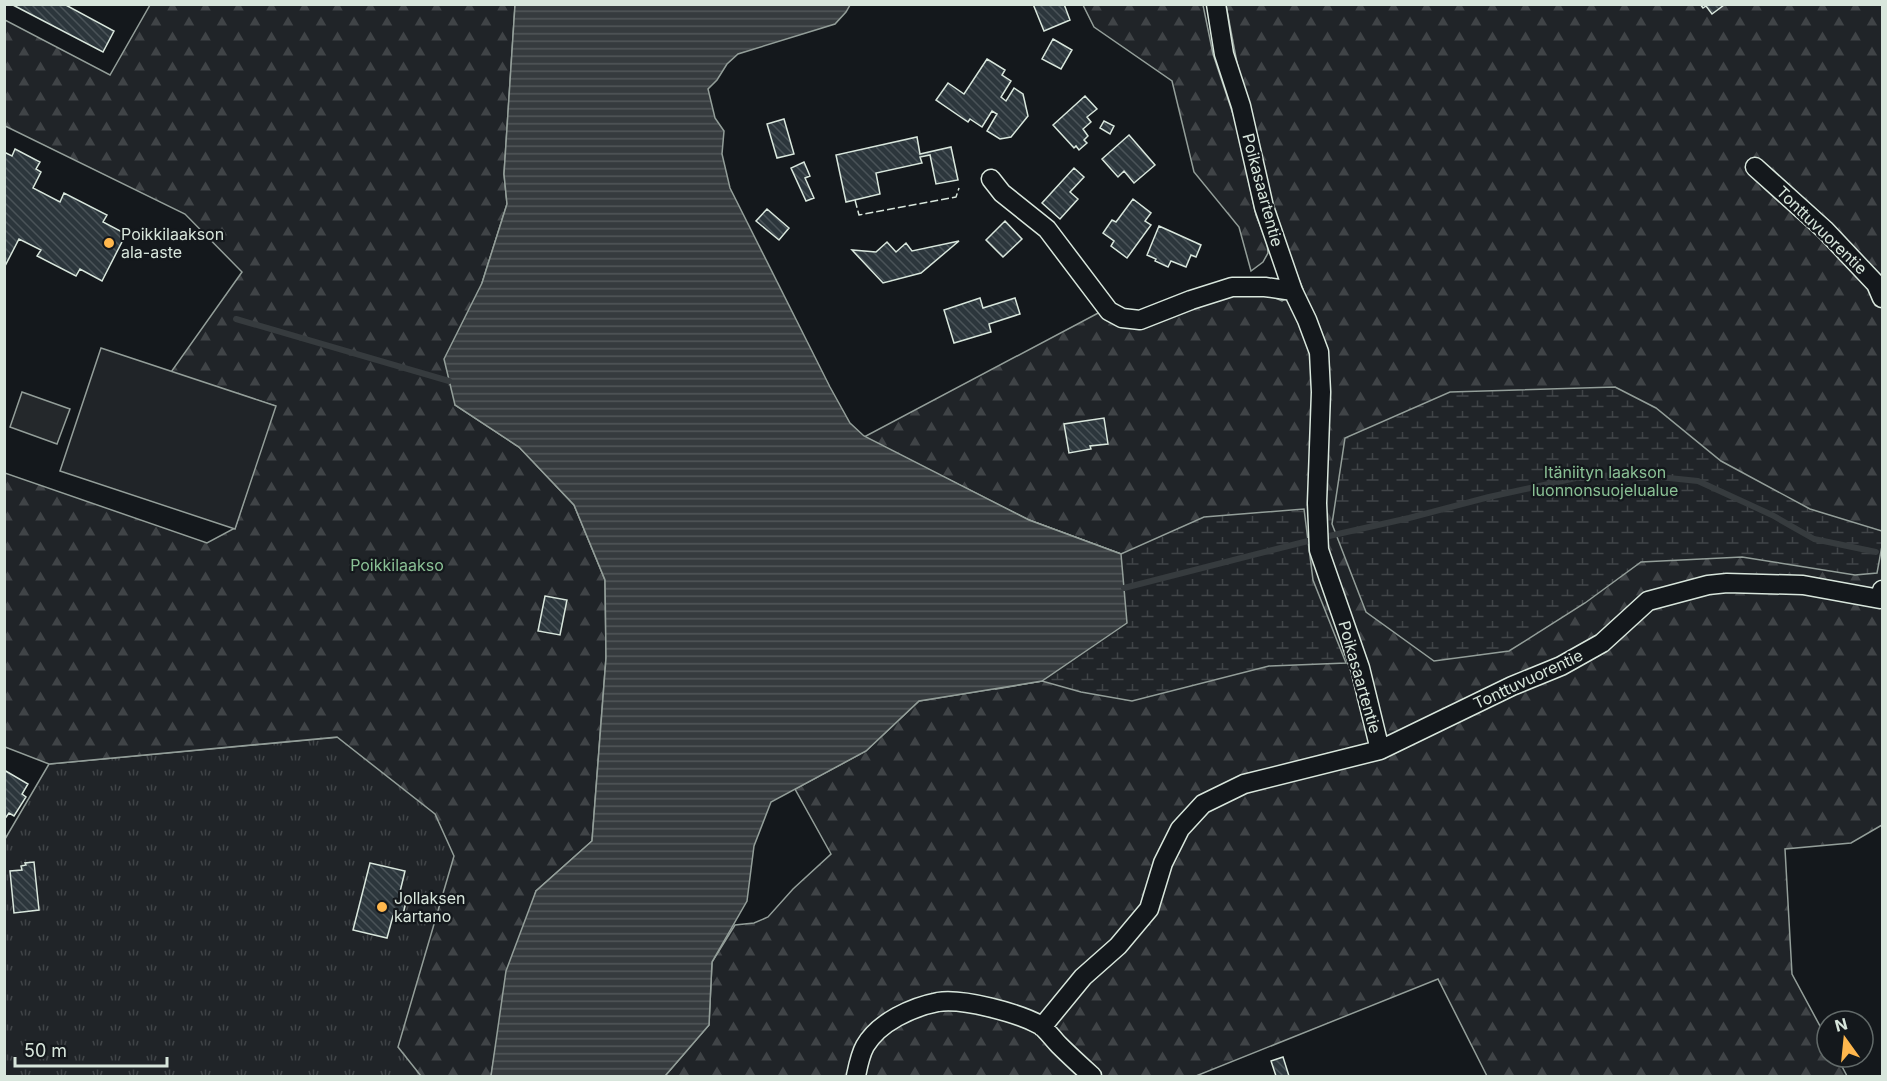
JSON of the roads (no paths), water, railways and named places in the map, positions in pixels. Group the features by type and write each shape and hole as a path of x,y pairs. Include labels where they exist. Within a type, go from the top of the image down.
{"street":[{"name":"Poikasaartentie","path":"1042,1027 1083,977 1118,946 1149,909 1163,863 1180,829 1203,804 1244,784 1380,750 1360,668 1319,550 1317,503 1321,392 1319,352 1293,291 1264,207 1241,105 1224,54 1216,4"},
{"name":"Tonttuvuorentie","path":"1755,167 1825,230 1876,284 1882,298"},
{"path":"991,179 1002,193 1047,229 1109,311 1122,318 1140,320 1232,287 1265,287 1293,291"},
{"name":"Tonttuvuorentie","path":"1380,750 1512,686 1561,666 1602,643 1648,601 1708,585 1727,583 1803,585 1881,595"},
{"path":"856,1077 866,1045 880,1029 895,1018 939,1002 990,1008 1019,1016 1042,1027 1092,1077"}],"waterway":[{"path":"236,319 449,381"},
{"path":"1329,536 1585,476 1640,475 1698,481 1772,515 1814,539 1876,552"},
{"path":"1124,588 1308,541"}],"place":[{"name":"Poikkilaakson ala-aste","path":"109,243"},
{"name":"Jollaksen kartano","path":"382,907"}],"park label":[{"name":"Itäniityn laakson luonnonsuojelualue","path":"1605,481"},
{"name":"Poikkilaakso","path":"397,565"}]}
